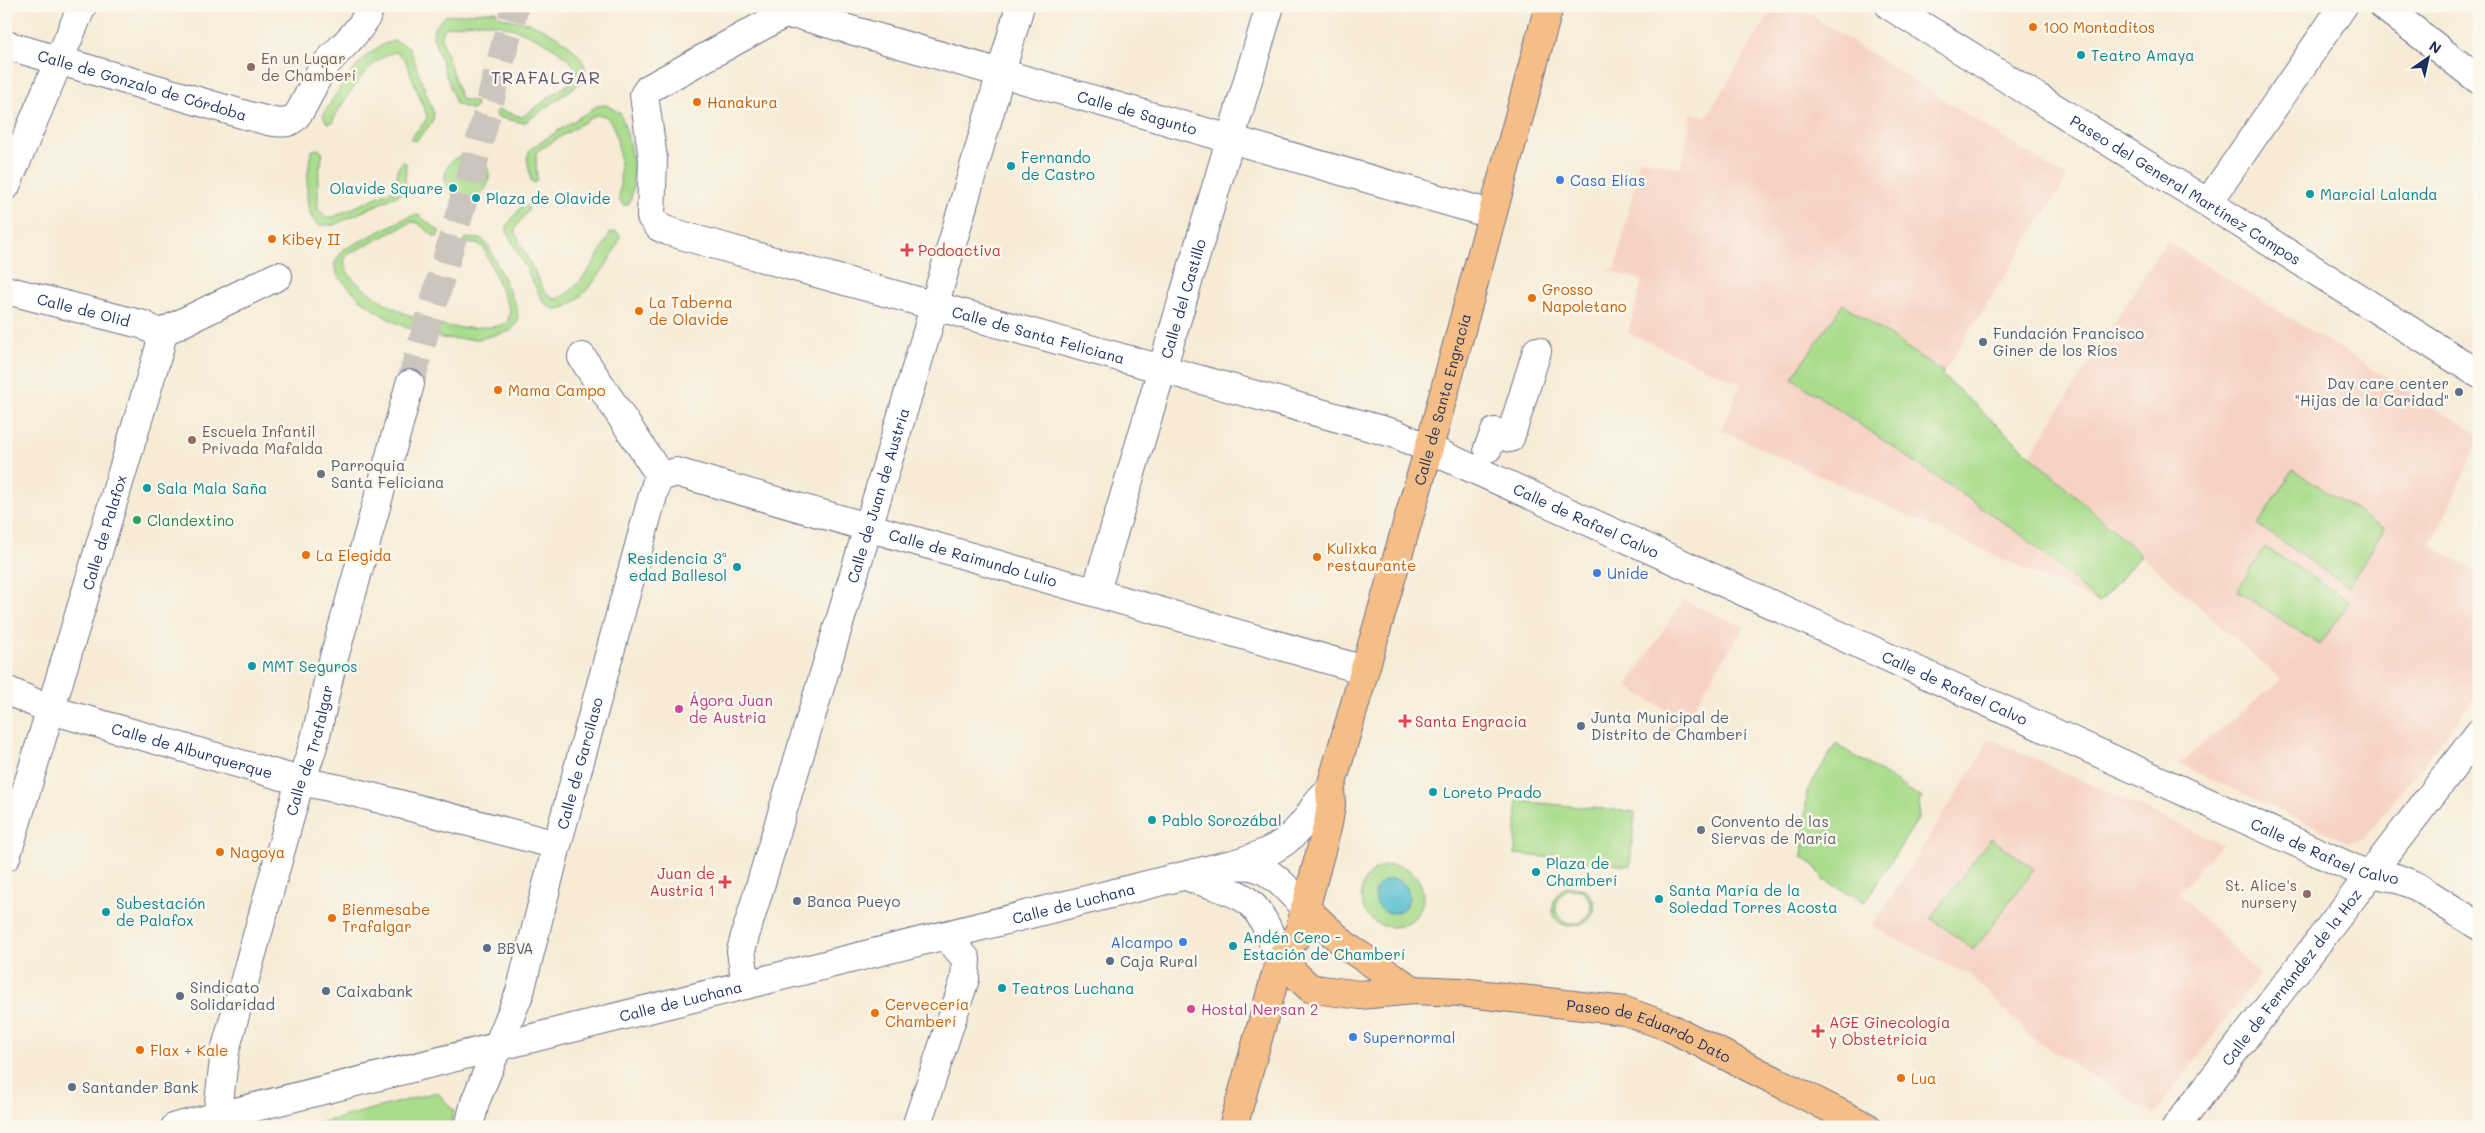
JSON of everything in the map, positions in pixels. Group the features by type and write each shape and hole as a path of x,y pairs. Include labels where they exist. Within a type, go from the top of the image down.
{"main road":[{"name":"Calle de Santa Engracia","path":"1233,1127 1280,960 1299,932 1332,806 1330,790 1429,448 1550,6"},
{"path":"1305,908 1347,947 1413,990"},
{"name":"Paseo de Eduardo Dato","path":"1280,960 1310,988 1360,995 1413,990 1460,992 1607,1009 1645,1017 1669,1026 1867,1127"}],"street":[{"path":"6,186 82,6"},
{"name":"Calle de Juan de Austria","path":"746,985 741,951 935,305 1020,6"},
{"name":"Calle del Castillo","path":"1096,591 1270,6"},
{"name":"Paseo del General Martínez Campos","path":"1890,6 2479,374"},
{"path":"2208,203 2343,6"},
{"path":"2383,6 2479,80"},
{"name":"Calle de Sagunto","path":"785,10 1492,214"},
{"name":"Calle de Santa Feliciana","path":"785,10 648,89 643,100 653,159 651,217 659,226 668,231 698,240 1163,367 1396,434 1429,448"},
{"name":"Calle de Gonzalo de Córdoba","path":"6,45 248,116 280,122 290,121 299,114 309,90 322,68 368,13"},
{"path":"159,334 278,276"},
{"name":"Calle de Olid","path":"6,290 144,325 159,334"},
{"name":"Calle de Palafox","path":"6,857 52,710 159,350 161,341 159,334"},
{"path":"1488,448 1495,432 1510,438 1537,351"},
{"path":"582,358 661,477"},
{"name":"Calle de Trafalgar","path":"217,1122 225,1051 300,781 309,763 316,740 331,669 410,384"},
{"name":"Calle de Rafael Calvo","path":"1429,448 2359,871 2396,878 2416,886 2479,926"},
{"name":"Calle de Raimundo Lulio","path":"661,477 676,472 867,528 1096,591 1364,670"},
{"name":"Calle de Garcilaso","path":"469,1127 474,1102 520,992 557,845 656,484 661,477"},
{"name":"Calle de Alburquerque","path":"6,690 52,710 300,781 348,791 557,845"},
{"name":"Calle de Fernández de la Hoz","path":"2176,1127 2479,733"},
{"name":"Calle de Santa Engracia","path":"1227,866 1268,854 1280,847 1309,816 1316,801 1330,790"},
{"name":"Calle de Luchana","path":"175,1127 217,1122 496,1047 1227,866 1252,866 1263,871 1273,877 1305,908"},
{"path":"1186,876 1245,899 1256,910 1269,932 1280,960"},
{"path":"916,1127 965,979 966,959 946,936"}],"shaded area":[{"path":"1775,6 1796,6 2067,178 1942,375 2029,457 2166,241 2479,435 2479,441 2431,545 2479,573 2479,635 2476,640 2479,642 2479,693 2363,840 2348,842 2179,764 2281,680 2141,555 2099,603 1721,430 1741,384 1628,333 1642,280 1606,270 1616,268 1640,159 1681,168 1692,113 1706,117"},
{"path":"1683,600 1744,627 1677,732 1668,730 1676,717 1627,686"},
{"path":"1988,738 2222,844 2178,893 2260,974 2154,1115 2031,1037 1967,972 1872,927 1980,757"}],"green space":[{"path":"496,11 497,15 531,24 550,32 570,46 584,64 585,73 582,82 524,123 497,117 495,112 499,110 522,117 575,79 577,70 570,61 549,45 509,27 480,23 447,27 442,32 441,38 461,99 475,102 476,107 473,110 456,104 433,37 434,28 445,16"},
{"path":"395,41 409,47 434,114 432,123 416,141 410,139 426,120 427,116 405,59 396,52 387,55 377,62 358,81 332,123 327,123 323,116 343,83 373,51 384,44"},
{"path":"606,105 620,113 630,146 633,185 628,205 623,205 619,200 620,167 617,141 610,121 603,115 596,115 536,152 537,180 534,183 531,181 527,158 530,149 597,106"},
{"path":"317,149 323,152 318,179 318,209 326,217 333,217 397,188 397,170 403,161 406,163 405,189 400,194 334,225 318,225 309,211 307,191 311,151"},
{"path":"463,155 471,155 483,161 489,177 483,193 471,199 463,199 451,193 445,181 445,173 451,161"},
{"path":"524,204 529,208 515,229 515,232 544,291 554,299 571,290 579,282 595,261 610,233 616,232 620,235 606,266 587,289 568,306 555,309 543,301 507,232 507,225"},
{"path":"418,215 439,231 438,236 435,237 418,223 412,222 347,255 345,264 349,274 386,304 422,321 460,328 500,326 508,321 510,311 484,248 478,244 462,243 465,238 482,239 488,245 517,308 518,321 511,331 479,339 454,339 441,338 425,330 407,328 385,317 360,299 338,276 334,264 343,250 410,216"},
{"path":"1843,304 1943,372 1942,375 2141,555 2099,603 2023,536 1792,378"},
{"path":"2293,470 2384,529 2348,587 2258,525"},
{"path":"2265,547 2350,601 2320,645 2237,591"},
{"path":"1836,744 1922,798 1919,802 1918,819 1865,902 1824,880 1815,866 1802,857 1807,791"},
{"path":"1517,801 1635,812 1630,866 1515,854"},
{"path":"1991,838 2034,869 1974,950 1931,918"},
{"path":"1392,865 1404,867 1414,874 1421,884 1423,896 1421,908 1414,918 1404,925 1392,927 1380,925 1370,918 1363,908 1361,896 1363,884 1370,874 1380,867"},
{"path":"1567,887 1584,889 1593,900 1594,910 1590,918 1581,924 1571,926 1562,924 1555,917 1553,905 1555,898 1558,893","holes":["1568,889 1582,890 1591,901 1590,914 1580,923 1565,923 1556,912 1557,898"]},
{"path":"437,1092 454,1111 450,1127 304,1127"}],"water":[{"path":"1392,879 1404,884 1409,896 1404,908 1392,913 1380,908 1375,896 1380,884"}],"tunnel":[{"path":"410,384 470,178 515,6"}],"place":[{"name":"100 Montaditos","path":"2033,27"},
{"name":"Teatro Amaya","path":"2081,55"},
{"name":"En un Lugar de Chamberí","path":"251,67"},
{"name":"Hanakura","path":"697,102"},
{"name":"Fernando de Castro","path":"1011,166"},
{"name":"Casa Elías","path":"1560,180"},
{"name":"Olavide Square","path":"453,188"},
{"name":"Marcial Lalanda","path":"2310,194"},
{"name":"Plaza de Olavide","path":"476,198"},
{"name":"Kibey II","path":"272,239"},
{"name":"Podoactiva","path":"907,250"},
{"name":"Grosso Napoletano","path":"1532,298"},
{"name":"La Taberna de Olavide","path":"639,311"},
{"name":"Fundación Francisco Giner de los Ríos","path":"1983,342"},
{"name":"Mama Campo","path":"498,390"},
{"name":"Day care center \"Hijas de la Caridad\"","path":"2459,392"},
{"name":"Escuela Infantil Privada Mafalda","path":"192,440"},
{"name":"Parroquia Santa Feliciana","path":"321,474"},
{"name":"Sala Mala Saña","path":"147,488"},
{"name":"Clandextino","path":"137,520"},
{"name":"La Elegida","path":"306,555"},
{"name":"Kulixka restaurante","path":"1317,557"},
{"name":"Residencia 3ª edad Ballesol","path":"737,567"},
{"name":"Unide","path":"1597,573"},
{"name":"MMT Seguros","path":"252,666"},
{"name":"Ágora Juan de Austria","path":"679,709"},
{"name":"Santa Engracia","path":"1405,721"},
{"name":"Junta Municipal de Distrito de Chamberí","path":"1581,726"},
{"name":"Loreto Prado","path":"1433,792"},
{"name":"Pablo Sorozábal","path":"1152,820"},
{"name":"Convento de las Siervas de María","path":"1701,830"},
{"name":"Nagoya","path":"220,852"},
{"name":"Plaza de Chamberí","path":"1536,872"},
{"name":"Juan de Austria 1","path":"725,882"},
{"name":"St. Alice's nursery","path":"2307,894"},
{"name":"Santa María de la Soledad Torres Acosta","path":"1659,899"},
{"name":"Banca Pueyo","path":"797,901"},
{"name":"Subestación de Palafox","path":"106,912"},
{"name":"Bienmesabe Trafalgar","path":"332,918"},
{"name":"Alcampo","path":"1183,942"},
{"name":"Andén Cero - Estación de Chamberí","path":"1233,946"},
{"name":"BBVA","path":"487,948"},
{"name":"Caja Rural","path":"1110,961"},
{"name":"Teatros Luchana","path":"1002,988"},
{"name":"Caixabank","path":"326,991"},
{"name":"Sindicato Solidaridad","path":"180,996"},
{"name":"Hostal Nersan 2","path":"1191,1009"},
{"name":"Cervecería Chamberí","path":"875,1013"},
{"name":"AGE Ginecología y Obstetricia","path":"1818,1031"},
{"name":"Supernormal","path":"1353,1037"},
{"name":"Flax + Kale","path":"140,1050"},
{"name":"Lua","path":"1901,1078"},
{"name":"Santander Bank","path":"72,1087"}],"district":[{"name":"TRAFALGAR","path":"546,77"}]}
